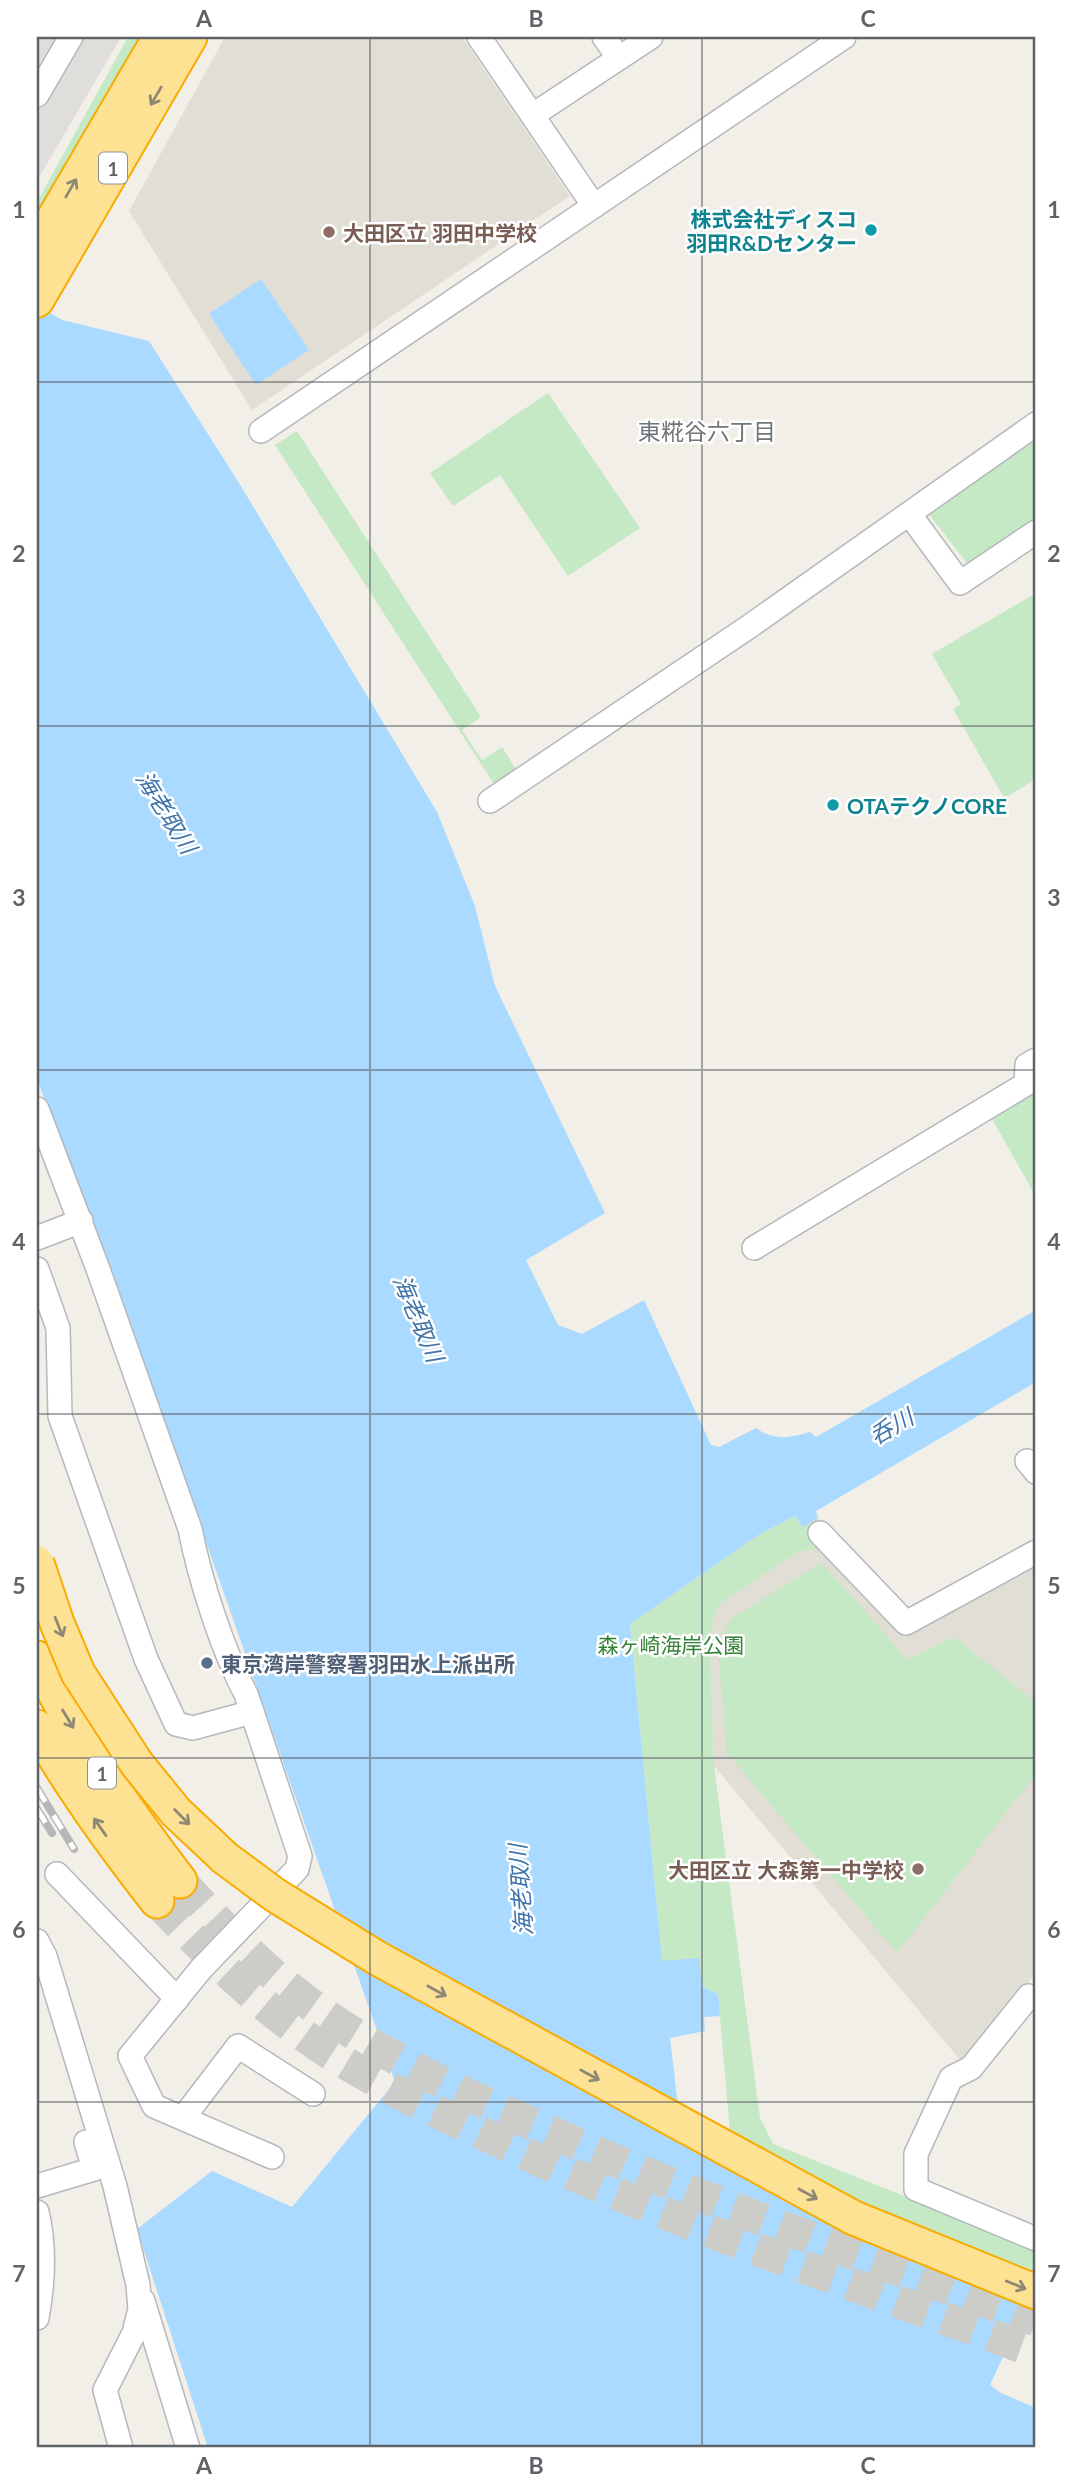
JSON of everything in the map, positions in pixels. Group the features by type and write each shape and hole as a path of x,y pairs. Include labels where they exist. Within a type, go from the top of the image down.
{"highway":[{"name":"1","path":"37,247 160,37"},
{"name":"1","path":"37,300 190,37"},
{"path":"37,1563 57,1623 78,1673 137,1764 186,1821 225,1858 275,1895 377,1958 854,2218 1036,2292"},
{"name":"1","path":"37,1658 56,1698 131,1817 169,1891 107,1838 66,1778 37,1727"}],"street":[{"path":"37,95 71,37"},
{"path":"479,37 594,206"},
{"path":"604,37 619,58"},
{"path":"533,115 651,37"},
{"path":"261,431 844,37"},
{"path":"490,801 750,626 914,521 983,460 1036,424"},
{"path":"914,521 960,583 1036,532"},
{"path":"754,1248 1026,1084 1027,1065 1036,1060"},
{"path":"37,1108 81,1221 190,1529 196,1559 237,1678 252,1712 300,1856 297,1869 201,1969 130,2056 154,2106 272,2157"},
{"path":"37,1238 81,1221"},
{"path":"37,1269 58,1328 60,1416 146,1659 176,1724 194,1728 252,1712"},
{"path":"820,1533 906,1623 1036,1552"},
{"path":"57,1874 177,1999"},
{"path":"37,1941 45,1956 115,2186 138,2285 188,2448"},
{"path":"37,1975 94,2169 37,2186"},
{"path":"1034,1993 971,2068 951,2078 916,2154 916,2189 1036,2239"},
{"path":"183,2118 238,2046 313,2094"},
{"path":"37,2212 41,2253 41,2295 37,2318"},
{"path":"121,2448 105,2390 134,2333 140,2309 138,2285"}],"shaded area":[{"path":"37,37 121,37 37,181"},
{"name":"大田区立 羽田中学校","path":"225,37 462,37 570,196 252,410 129,211"},
{"name":"大田区立 大森第一中学校","path":"825,1549 903,1632 1036,1557 1036,1972 974,2053 961,2061 714,1766 710,1648 714,1616 720,1603 800,1551"}],"green space":[{"path":"128,37 157,37 37,244 37,202"},
{"path":"548,393 640,528 568,576 500,475 453,506 430,473"},
{"path":"297,431 481,717 462,730 482,760 502,747 516,769 494,784 275,445"},
{"path":"1036,438 1036,521 969,566 925,509 953,496"},
{"path":"1036,593 1036,779 1004,798 953,709 961,704 932,654"},
{"path":"1036,1060 1036,1197 986,1108"},
{"name":"森ヶ崎海岸公園","path":"795,1516 803,1527 818,1518 825,1549 800,1551 721,1603 714,1616 710,1648 714,1766 760,2118 773,2144 1036,2248 1036,2273 764,2167 731,2144 718,1994 662,1962 630,1624 760,1534"},
{"name":"大田区立 大森第一中学校","path":"822,1563 908,1660 954,1637 1036,1702 1036,1774 897,1953 727,1753 718,1649 730,1619"}],"water":[{"path":"261,279 309,350 256,385 209,314"},
{"path":"37,305 62,320 149,341 239,483 437,812 475,906 495,986 605,1213 526,1260 558,1325 582,1334 644,1300 711,1445 719,1447 756,1428 775,1437 810,1432 816,1437 1036,1310 1036,1382 816,1511 818,1518 803,1527 795,1516 760,1534 630,1624 662,1961 699,1958 702,1987 718,1994 720,2016 704,2017 705,2031 670,2038 682,2140 1028,2303 990,2385 1001,2393 1036,2408 1036,2448 208,2448 137,2229 212,2171 292,2207 395,2082 155,1396 37,1079"}],"tunnel":[{"path":"180,1881 238,1942 285,1985 331,2019 421,2072 516,2117 668,2182 790,2230 1036,2320"},
{"path":"157,1901 261,2002 331,2054 395,2090 505,2144 702,2228 1036,2352"}],"railway":[{"path":"37,1788 74,1849"},
{"path":"37,1809 52,1833"}],"place":[{"name":"株式会社ディスコ 羽田R&Dセンター","path":"871,230"},
{"name":"大田区立 羽田中学校","path":"329,232"},
{"name":"OTAテクノCORE","path":"833,805"},
{"name":"東京湾岸警察署羽田水上派出所","path":"207,1663"},
{"name":"大田区立 大森第一中学校","path":"918,1869"}],"district":[{"name":"東糀谷六丁目","path":"707,431"}],"water label":[{"name":"海老取川","path":"167,812"},
{"name":"海老取川","path":"419,1318"},
{"name":"呑川","path":"891,1426"},
{"name":"海老取川","path":"520,1890"}]}
